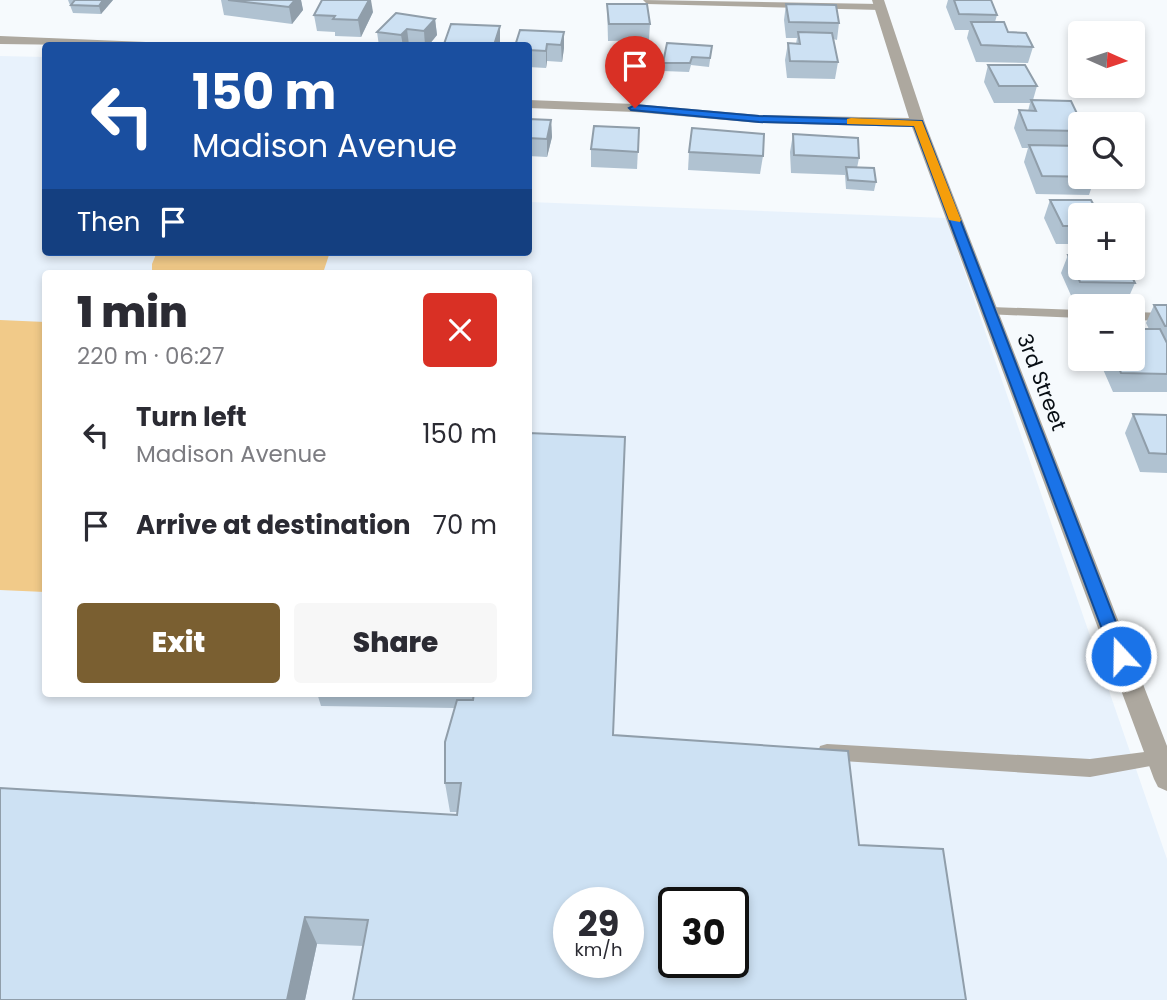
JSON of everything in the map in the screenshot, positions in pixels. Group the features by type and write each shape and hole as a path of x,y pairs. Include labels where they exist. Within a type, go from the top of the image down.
{"street":[{"name":"3rd Street","path":"879,3 918,123 1167,779"},
{"path":"0,40 49,42"},
{"path":"532,104 635,108 759,119 918,123"}],"lane":[{"path":"647,1 879,3"},
{"path":"990,311 1068,314"},
{"path":"1145,316 1167,317"},
{"path":"811,751 1090,768 1160,758"}],"shaded area":[{"path":"0,56 42,57 42,256 532,256 532,202 946,218 1167,859 1167,1000 0,1000"},
{"path":"155,256 329,256 324,270 152,270"},
{"path":"0,320 42,322 42,592 0,590"}],"building":[{"path":"75,0 103,0 99,6 71,5"},
{"path":"228,0 295,0 289,7"},
{"path":"322,0 369,0 358,20 314,15"},
{"path":"954,0 991,0 997,15 959,14"},
{"path":"607,4 647,4 650,24 609,24"},
{"path":"786,4 836,5 839,23 789,22"},
{"path":"396,13 435,19 424,31 407,29 401,35 377,32"},
{"path":"971,22 1004,22 1008,32 1026,33 1033,47 981,45"},
{"path":"451,24 500,26 495,42 445,42"},
{"path":"520,30 564,32 561,45 547,44 546,51 532,50 532,42 516,42"},
{"path":"798,32 832,33 838,62 790,61 788,43 800,44"},
{"path":"667,43 712,46 710,58 692,57 690,63 663,63"},
{"path":"988,65 1025,65 1037,86 999,86"},
{"path":"1031,100 1071,101 1076,112 1068,112 1068,131 1027,130 1019,110 1036,111"},
{"path":"532,119 551,120 547,139 532,138"},
{"path":"594,126 639,128 638,152 591,149"},
{"path":"692,128 764,134 763,156 689,152"},
{"path":"793,134 858,138 859,158 794,155"},
{"path":"1029,145 1068,146 1068,177 1042,176"},
{"path":"846,167 874,168 876,182 848,180"},
{"path":"1050,200 1091,200 1093,203 1068,203 1068,226 1063,226"},
{"path":"1079,280 1134,280 1135,283"},
{"path":"1154,305 1167,305 1167,326 1165,326"},
{"path":"1145,329 1160,329 1167,343 1167,374 1120,371 1145,371"},
{"path":"1133,414 1167,415 1167,454 1149,453"},
{"path":"532,433 625,437 613,735 848,751 859,845 943,849 966,1000 353,1000 368,920 305,917 287,1000 0,1000 0,788 457,815 461,783 445,783 445,742 457,700 473,700 473,697 532,697"}],"slow traffic":[{"path":"851,121 918,123 955,220"}],"route":[{"path":"635,108 759,119 918,123 1121,656"}]}
